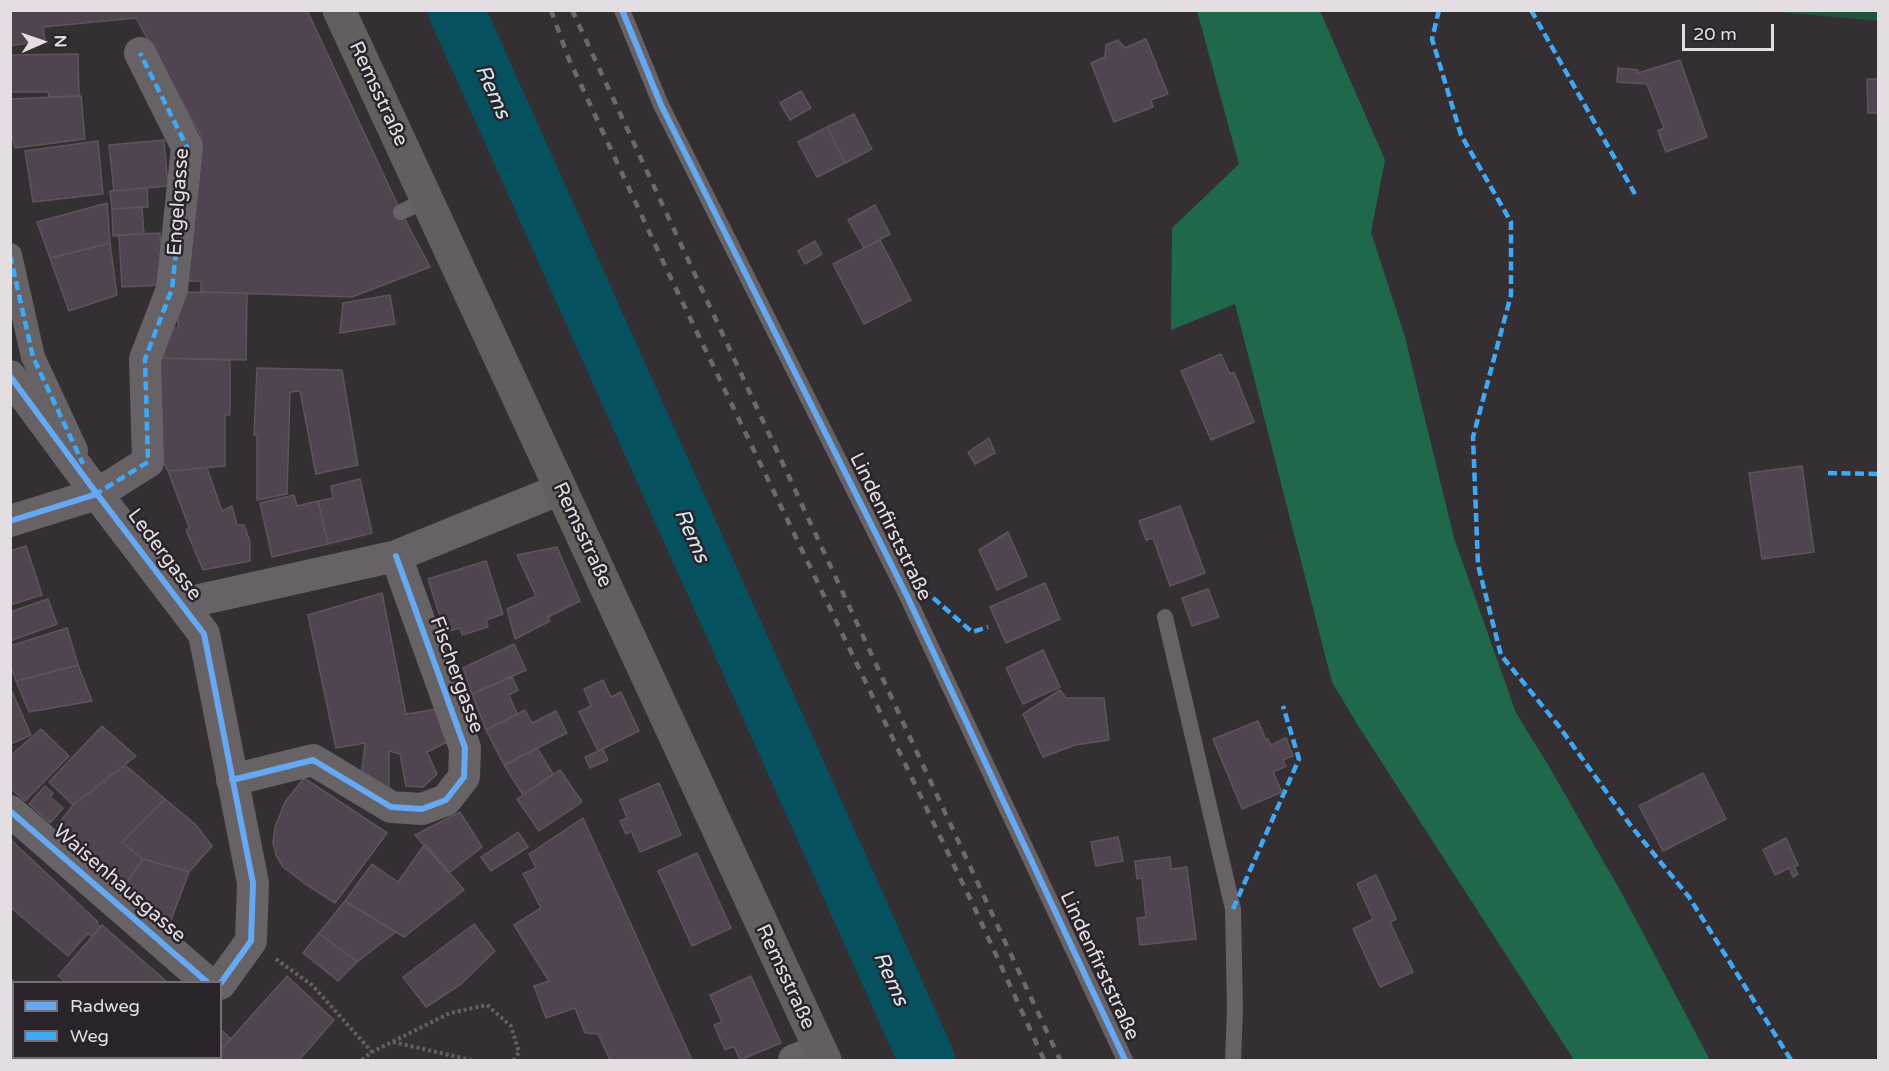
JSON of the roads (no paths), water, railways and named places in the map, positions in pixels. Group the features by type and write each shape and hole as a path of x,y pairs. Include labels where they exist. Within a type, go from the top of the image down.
{"main road":[{"name":"Remsstraße","path":"339,10 414,206 561,489 813,1057"}],"street":[{"name":"Engelgasse","path":"97,494 148,462 145,359 172,289 187,147 140,53"},
{"name":"Ledergasse","path":"10,255 33,357 97,494"},
{"name":"Ledergasse","path":"10,376 204,634 253,883 251,941 222,981"},
{"path":"396,556 561,489"},
{"path":"10,521 97,494"},
{"name":"Ledergasse","path":"181,604 396,556"},
{"name":"Fischergasse","path":"232,780 313,760 391,807 422,809 446,800 464,777 465,748 396,556"},
{"name":"Waisenhausgasse","path":"10,811 206,981"}],"lane":[{"name":"Lindenfirststraße","path":"622,10 661,105 912,607 1125,1060"},
{"path":"1165,617 1233,909 1235,1009 1233,1060"}],"waterway":[{"name":"Rems","path":"456,10 927,1060"}],"railway":[{"path":"551,10 568,57 666,268 976,911 1044,1060"},
{"path":"572,10 1060,1060"}]}
